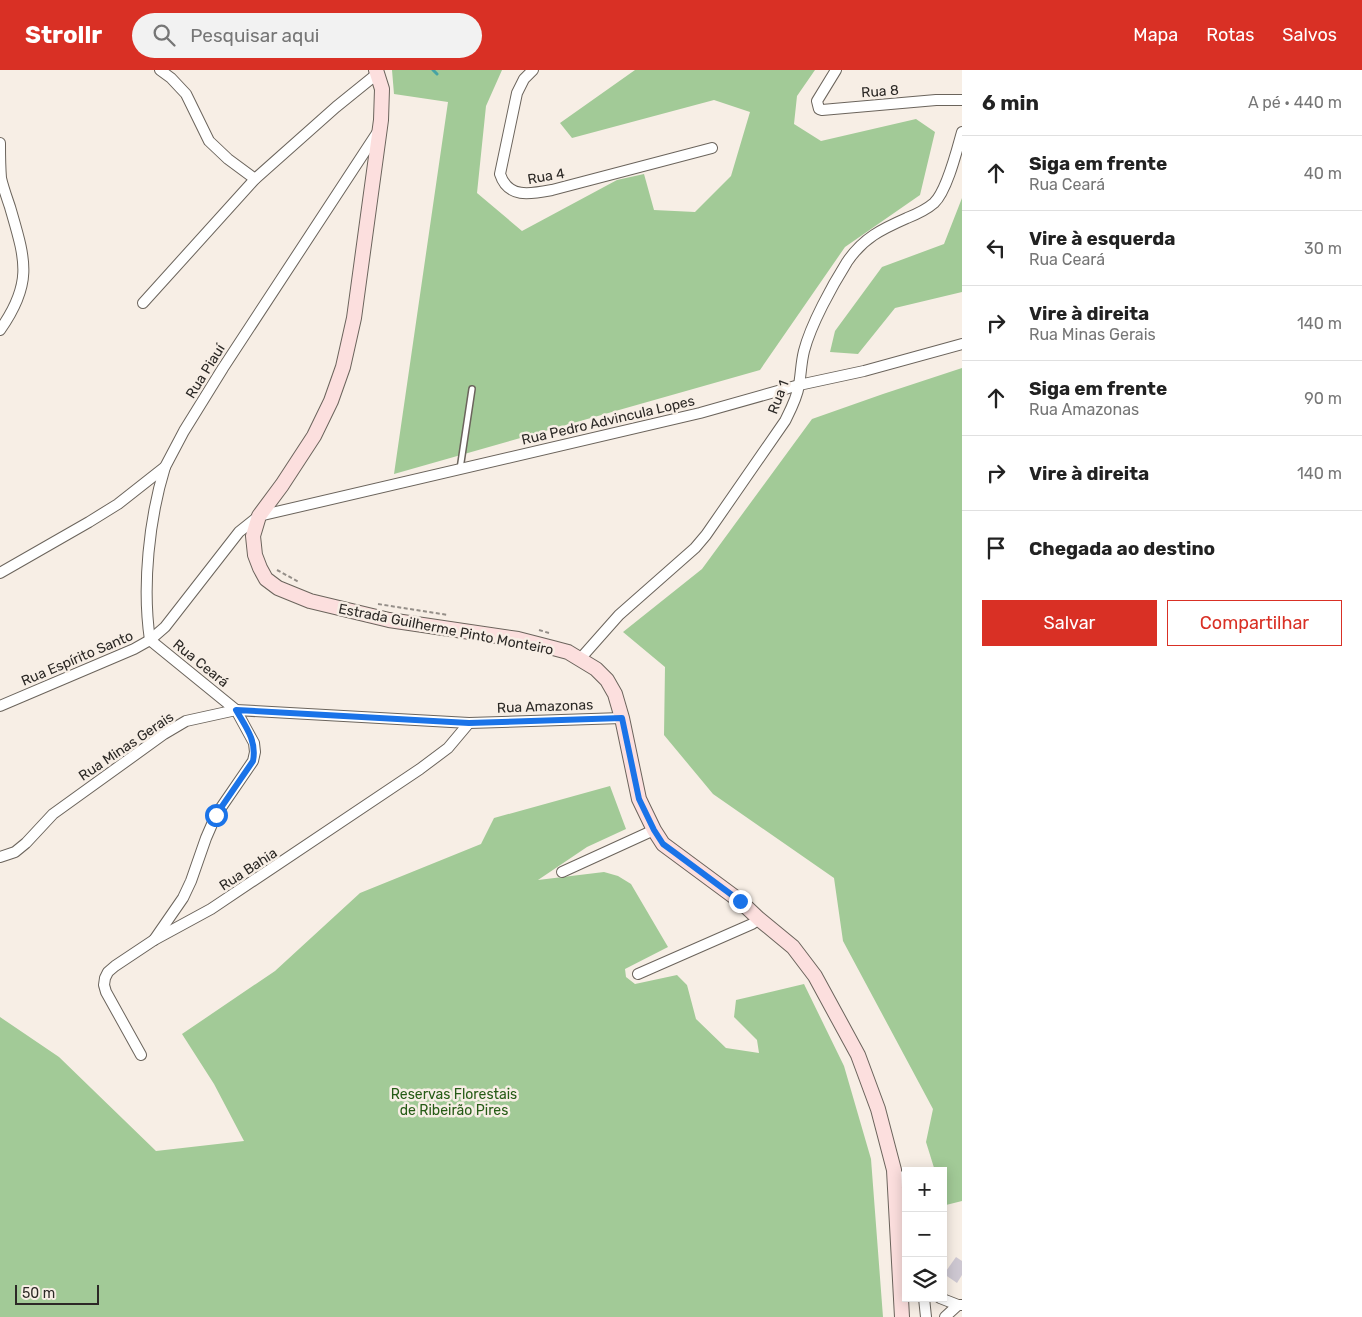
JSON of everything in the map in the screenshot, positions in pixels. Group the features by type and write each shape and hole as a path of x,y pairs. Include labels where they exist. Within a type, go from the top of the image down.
{"main road":[{"name":"Estrada Guilherme Pinto Monteiro","path":"377,71 382,89 380,127 354,318 343,367 331,401 314,436 259,516 253,536 255,555 266,579 278,588 310,601 380,618 518,640 568,652 596,669 607,680 615,694 622,718 639,799 663,844 740,901 793,947 809,969 858,1055 878,1109 894,1170 902,1317"}],"street":[{"path":"160,70 186,94 209,141 228,160 254,179"},
{"name":"Rua 4","path":"533,70 524,79 518,93 500,174 502,182 517,193 529,194 552,190 712,148"},
{"name":"Rua 8","path":"836,70 817,101 819,109 936,100 962,100"},
{"path":"143,304 254,179 377,71"},
{"name":"Rua Piauí","path":"0,573 118,504 165,467 184,431 223,368 380,127"},
{"name":"Rua 1","path":"580,659 619,615 683,560 706,535 785,421 793,405 799,384 804,352 813,324 847,262 859,246 869,237 925,210 934,203 940,196 962,132"},
{"path":"0,143 2,178 22,250 23,277 20,294 12,314 0,330"},
{"name":"Rua Pedro Advincula Lopes","path":"259,516 700,413 799,384 864,371 962,344"},
{"path":"150,640 146,587 155,509 165,467"},
{"name":"Rua Espírito Santo","path":"0,706 134,649 150,640 165,626 239,532 259,516"},
{"name":"Rua Ceará","path":"150,640 236,710 254,743 255,752 253,761 216,815 183,898 154,940"},
{"name":"Rua Minas Gerais","path":"0,857 15,852 53,814 164,734 186,721 236,710 469,723"},
{"name":"Rua Amazonas","path":"469,723 622,718"},
{"name":"Rua Bahia","path":"140,1055 106,992 104,985 108,972 154,940 211,909 420,769 448,748 469,723"},
{"path":"562,872 654,830"},
{"path":"638,974 752,924 759,919"},
{"name":"Estrada Guilherme Pinto Monteiro","path":"894,1170 902,1180"},
{"path":"947,1300 960,1305"},
{"path":"924,1302 926,1317"},
{"path":"945,1317 960,1305"}],"lane":[{"path":"460,469 472,389"}],"path":[{"path":"271,566 300,582"},
{"path":"372,602 454,616"},
{"path":"536,630 551,634"}],"green space":[{"path":"392,70 502,70 486,106 477,193 522,231 617,180 644,174 654,210 695,212 731,176 750,112 714,100 572,138 560,123 635,70 815,70 797,96 794,124 821,141 916,119 935,132 920,195 845,247 760,370 394,474 448,102 394,94"},
{"path":"962,198 962,292 895,308 858,354 830,352 835,331 882,267 944,244"},
{"path":"962,368 962,1201 947,1205 947,1167 934,1167 926,1142 933,1109 843,941 834,878 713,794 664,735 665,667 623,632 702,569 812,419"},
{"name":"Reservas Florestais de Ribeirão Pires","path":"610,786 626,829 587,847 538,880 604,872 618,876 631,884 668,947 625,969 626,977 635,984 677,975 687,985 696,1019 726,1048 759,1053 757,1040 734,1017 736,1000 804,984 844,1066 871,1159 883,1317 0,1317 0,1017 59,1057 156,1151 244,1141 214,1084 182,1034 275,971 360,893 481,844 494,818"}],"building":[{"path":"956,1257 962,1261 962,1275 957,1283 947,1276 947,1270"}],"waterway":[{"path":"433,70 437,74"}],"route":[{"path":"216,815 253,761 255,752 254,743 236,710 469,723 622,718 639,799 663,844 740,901"}]}
